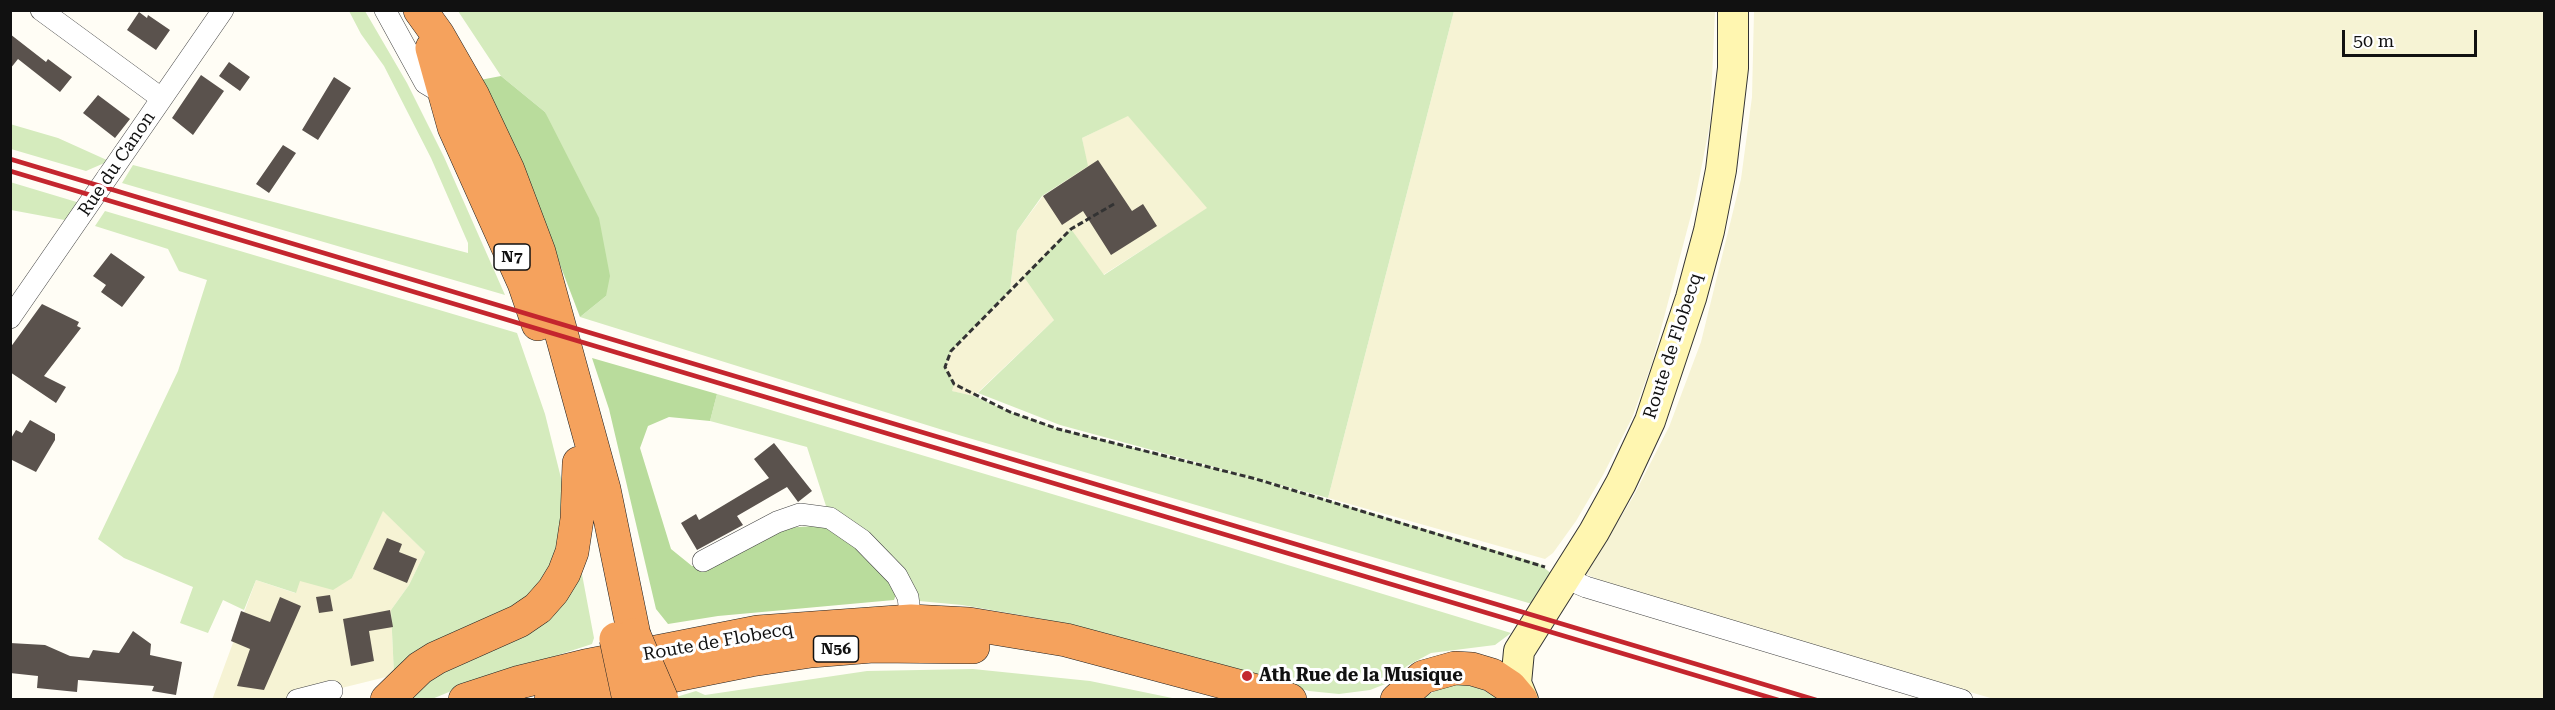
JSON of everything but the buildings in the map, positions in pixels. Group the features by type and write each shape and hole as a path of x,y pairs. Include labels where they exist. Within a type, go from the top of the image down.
{"highway":[{"name":"N7","path":"418,10 430,42 454,127 524,283 544,341 625,637 629,699"},
{"path":"418,10 438,35 473,96 508,170 539,252 604,489 625,637 648,699"},
{"path":"387,699 420,668 436,658 519,621 538,608 553,591 564,573 572,552 577,519 579,463"},
{"name":"Route de Flobecq","path":"465,699 520,682 585,666 758,632 911,621 969,624 1066,640 1290,699"},
{"path":"625,637 662,699"},
{"name":"Route de Flobecq","path":"551,699 771,657 873,646 940,645 1058,655 1123,667 1236,699"},
{"path":"1396,699 1423,677 1447,669 1472,669 1492,675 1510,687 1522,699"}],"street":[{"path":"41,10 161,98"},
{"name":"Rue du Canon","path":"10,318 224,10"},
{"path":"385,10 425,83 445,95"},
{"name":"Route de Flobecq","path":"1522,699 1516,683 1519,651 1610,503 1650,421 1691,298 1709,231 1721,170 1733,68 1733,10"},
{"path":"704,561 777,522 800,514 830,518 862,540 897,576 908,597 911,621"},
{"path":"1565,578 1586,587 1962,699"},
{"path":"1472,669 1519,651"},
{"path":"297,699 332,691"}],"path":[{"path":"1114,204 1071,229 951,351 945,366 954,384 1010,412 1058,429 1256,479 1410,524 1538,563 1565,578"}],"shaded area":[{"path":"1454,11 1715,11 1710,124 1695,200 1652,363 1632,418 1603,475 1576,521 1553,553 1545,559 1328,498"},
{"path":"1754,11 2544,11 2544,699 1994,699 1630,594 1586,574 1633,497 1669,427 1701,342 1741,179 1752,97"},
{"path":"1128,115 1208,208 1103,275 1070,229 1054,320 974,396 951,391 945,367 951,351 1010,290 1017,231 1043,196 1087,166 1082,138"},
{"path":"383,510 425,552 409,585 391,610 394,675 297,699 212,700 256,580 295,593 299,581 352,578"}],"green space":[{"path":"349,11 365,11 407,83 444,157 505,295 122,183 133,165 468,253 468,243 431,158 384,66 361,34"},
{"path":"458,11 1454,11 1328,498 1060,425 978,393 1054,320 1024,277 1071,229 1104,275 1207,208 1128,116 1082,138 1088,166 1042,196 1017,231 1010,290 951,351 945,367 954,384 952,391 974,396 1058,429 1256,479 1538,563 1552,574 1532,604 962,436 580,317 606,296 545,112 501,76"},
{"path":"501,76 545,112 599,218 610,276 606,296 580,317 551,241 480,80"},
{"path":"10,124 58,138 109,161 86,171 11,149"},
{"path":"10,182 80,203 70,221 11,210"},
{"path":"105,211 517,333 545,414 565,494 569,520 543,588 394,675 391,610 409,585 425,552 383,511 352,578 333,590 300,581 296,593 256,580 244,610 223,600 208,633 180,623 193,587 124,558 98,539 178,371 207,280 179,271 168,249 95,226"},
{"path":"592,358 717,394 710,421 669,417 648,426 640,448 671,549 692,566 710,564 783,528 816,526 834,530 862,546 897,591 894,600 718,616 668,624 656,609 609,409"},
{"path":"717,394 1511,633 1495,645 1431,653 1407,666 1388,683 1370,690 1339,694 1309,691 1043,619 962,605 919,601 854,530 826,506 807,447 710,421"},
{"path":"578,553 594,638 592,644 466,685 432,699 397,700 408,686 523,628"},
{"path":"973,669 1090,681 1177,699 673,698 696,691 705,695 867,671"},
{"path":"1461,684 1478,687 1499,699 1419,700 1444,686"}],"railway":[{"path":"10,159 1816,700"},
{"path":"10,171 1778,700"}],"place":[{"name":"Ath Rue de la Musique","path":"1247,676"}]}
